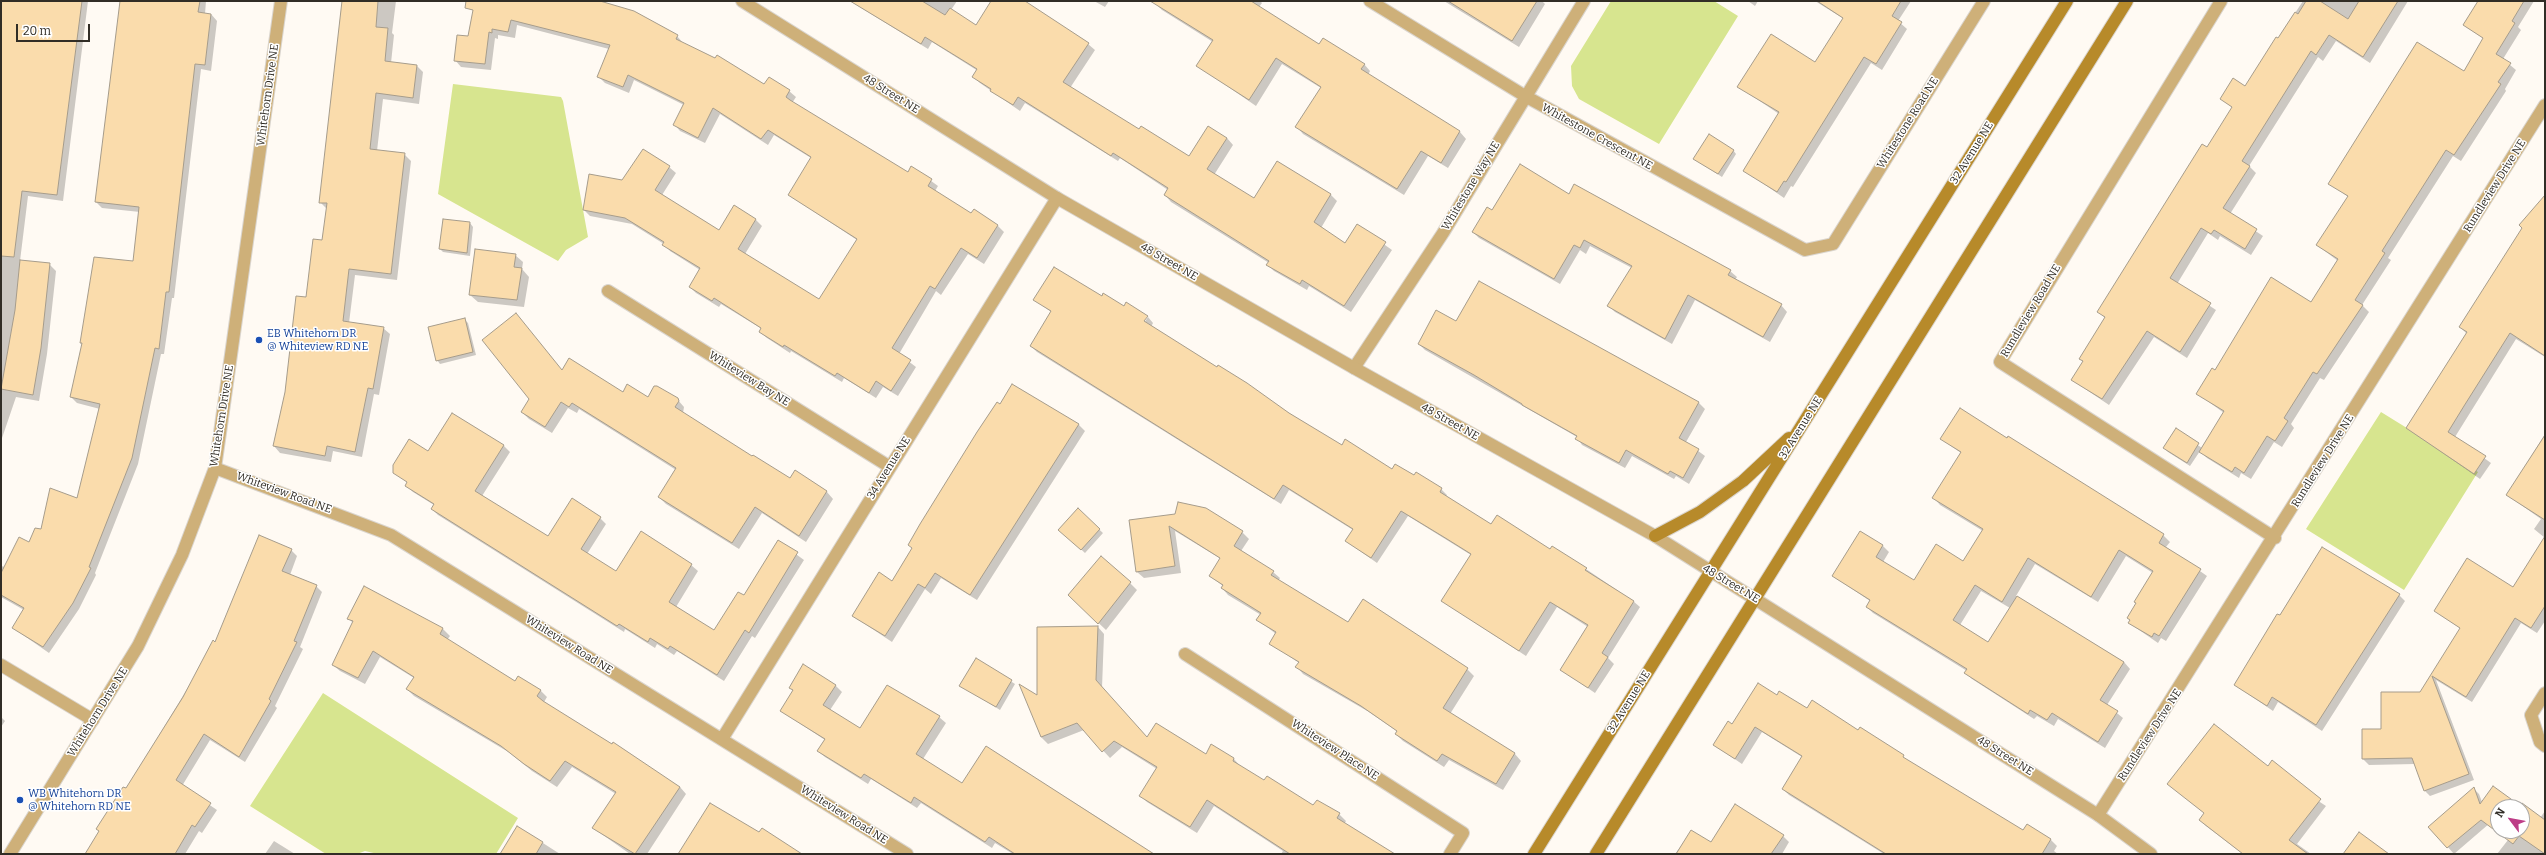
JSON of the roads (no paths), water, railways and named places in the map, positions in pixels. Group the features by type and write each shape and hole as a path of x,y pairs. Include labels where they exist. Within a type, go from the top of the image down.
{"main road":[{"name":"32 Avenue NE","path":"1534,854 2067,1"},
{"path":"1596,854 2127,1"},
{"path":"1655,536 1700,512 1743,481 1802,426"}],"street":[{"name":"Whitehorn Drive NE","path":"10,854 138,646 182,555 215,468 281,1"},
{"name":"48 Street NE","path":"742,1 1057,198 1354,368 1655,536 2098,815 2151,854"},
{"name":"Whitestone Crescent NE","path":"1370,1 1526,96 1804,250 1833,244"},
{"name":"Whitestone Way NE","path":"1354,368 1443,233 1584,1"},
{"name":"Whitestone Road NE","path":"1833,244 1984,1"},
{"name":"Rundleview Road NE","path":"2220,1 2000,362 2275,538"},
{"name":"Rundleview Drive NE","path":"2098,815 2275,538 2545,106"},
{"name":"34 Avenue NE","path":"722,739 1057,198"},
{"name":"Whiteview Bay NE","path":"608,290 890,466"},
{"name":"Whiteview Road NE","path":"215,468 391,535 907,854"},
{"name":"Whiteview Place NE","path":"1185,654 1464,832 1450,854"},
{"path":"1,665 93,720"},
{"path":"2545,693 2531,715 2540,742 2545,746"}],"place":[{"name":"EB Whitehorn DR @ Whiteview RD NE","path":"259,340"},
{"name":"WB Whitehorn DR @ Whitehorn RD NE","path":"20,800"}]}
